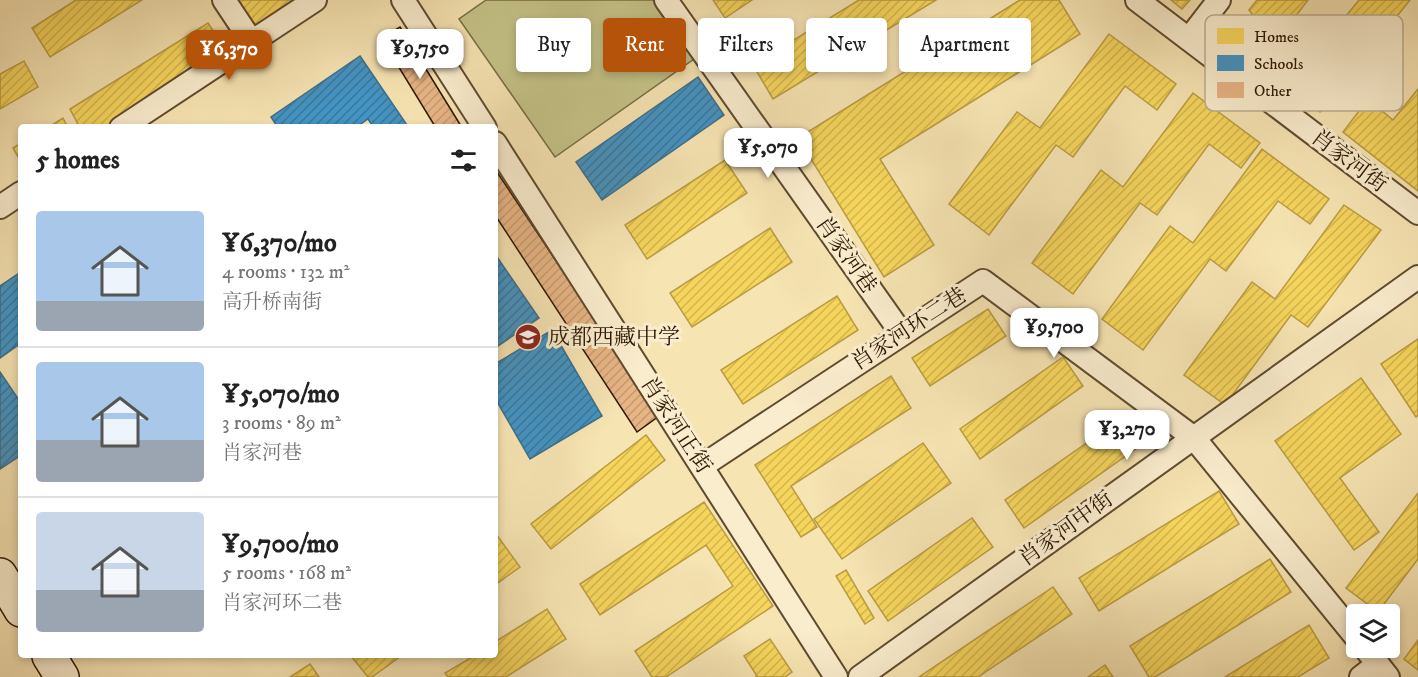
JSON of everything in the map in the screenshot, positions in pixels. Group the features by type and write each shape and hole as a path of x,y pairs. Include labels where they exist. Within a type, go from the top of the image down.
{"street":[{"path":"224,0 252,42"},
{"path":"127,124 315,0"},
{"path":"403,0 482,124"},
{"name":"肖家河巷","path":"666,0 902,334"},
{"name":"肖家河街","path":"1137,0 1205,51"},
{"path":"1207,15 1219,0"},
{"path":"1189,39 1205,18"},
{"name":"肖家河街","path":"1284,111 1418,213"},
{"name":"肖家河正街","path":"498,148 836,677"},
{"path":"0,207 18,196"},
{"name":"肖家河中街","path":"860,677 1418,277"},
{"name":"肖家河环二巷","path":"702,466 983,281 1194,438 1346,626"},
{"path":"0,575 18,605"},
{"path":"50,658 62,677"}],"shaded area":[{"path":"486,0 653,0 666,18 603,18 603,72 676,72 555,157 459,19"},
{"path":"686,47 694,59 686,65"}],"building: Homes":[{"path":"76,0 142,0 50,57 32,28"},
{"path":"237,0 302,0 255,29"},
{"path":"713,0 752,0 725,18"},
{"path":"859,0 936,0 906,18 899,18 899,22 887,30 887,18 830,18"},
{"path":"1020,0 1059,0 1080,34 1031,65 1031,18 991,18"},
{"path":"1171,0 1190,0 1182,9"},
{"path":"1257,0 1308,0 1296,15 1253,15 1249,10"},
{"path":"1359,0 1410,0 1398,15 1347,15"},
{"path":"208,23 226,51 110,124 78,124 70,109"},
{"path":"806,32 806,72 817,72 773,99 757,72 794,72 794,40"},
{"path":"1109,34 1176,84 1157,110 1125,86 1073,157 1056,145 989,235 949,204 1017,112 1040,128"},
{"path":"24,61 38,87 0,109 0,74"},
{"path":"904,72 1019,72 880,159 934,245 884,277 798,138"},
{"path":"1418,89 1418,191 1343,132 1359,111 1382,111 1393,120 1400,111 1403,111 1403,108"},
{"path":"1193,93 1205,102 1205,111 1217,111 1260,143 1241,168 1209,144 1157,215 1140,203 1073,294 1032,263 1101,170 1123,187"},
{"path":"63,118 66,124 53,124"},
{"path":"18,145 18,157 13,148"},
{"path":"1262,149 1329,199 1310,224 1278,201 1226,271 1210,259 1143,350 1102,319 1170,226 1193,243"},
{"path":"725,160 747,193 647,259 625,225"},
{"path":"1344,205 1381,230 1308,327 1291,315 1225,405 1184,375 1252,282 1275,299"},
{"path":"770,228 792,262 692,327 670,293"},
{"path":"837,296 858,330 743,404 721,370"},
{"path":"988,309 1006,336 930,386 912,358"},
{"path":"1418,339 1418,415 1416,417 1381,364"},
{"path":"1063,357 1083,386 980,459 960,429"},
{"path":"891,376 911,408 791,486 817,527 801,537 755,465"},
{"path":"1361,378 1401,434 1340,478 1379,532 1354,550 1275,441"},
{"path":"1125,416 1144,443 1024,528 1005,500"},
{"path":"646,435 665,460 551,549 531,524"},
{"path":"923,443 951,483 842,559 814,519"},
{"path":"1219,491 1239,524 1099,611 1079,578"},
{"path":"1418,493 1418,559 1384,604 1367,604 1346,588"},
{"path":"704,502 773,606 666,677 652,677 635,651 733,586 706,545 600,615 580,584"},
{"path":"972,518 993,547 888,621 868,591"},
{"path":"498,537 520,567 498,583"},
{"path":"1270,559 1291,592 1155,677 1149,677 1130,646"},
{"path":"846,570 874,618 865,624 836,576"},
{"path":"1053,587 1072,614 978,677 919,677"},
{"path":"547,609 566,639 506,677 448,677 445,673 471,658 498,658 498,640"},
{"path":"1309,625 1329,658 1298,677 1225,677"},
{"path":"770,639 792,672 785,677 755,677 757,676 744,656"},
{"path":"1418,640 1418,670 1404,659"},
{"path":"353,658 398,658 372,677 368,677"},
{"path":"310,664 319,677 290,677"},
{"path":"1105,665 1113,677 1088,677"}],"building: Schools":[{"path":"360,56 406,124 371,124 368,119 361,124 275,124 271,117"},
{"path":"698,77 724,115 602,200 576,162"},
{"path":"498,258 539,318 498,346"},
{"path":"18,274 18,345 0,358 0,286"},
{"path":"552,330 602,416 530,459 498,403 498,362"},
{"path":"0,372 18,399 18,457 0,469"}],"building: Other":[{"path":"400,27 460,124 434,124 381,38"},
{"path":"498,174 659,416 637,432 498,220"}],"place":[{"name":"成都西藏中学","path":"528,337"}]}
